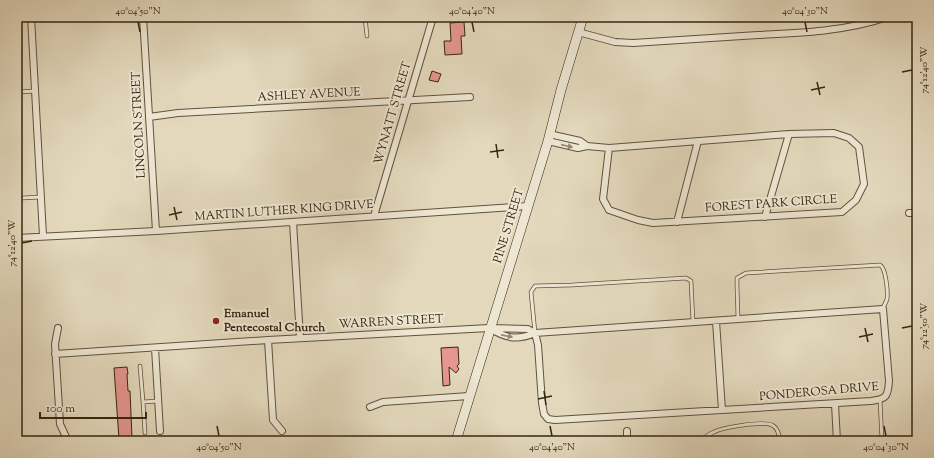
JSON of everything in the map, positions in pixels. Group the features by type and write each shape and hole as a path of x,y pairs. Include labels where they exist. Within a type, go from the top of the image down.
{"street":[{"path":"31,17 43,236"},
{"name":"LINCOLN STREET","path":"143,17 156,231"},
{"name":"WYNATT STREET","path":"374,216 433,17"},
{"name":"PINE STREET","path":"456,441 489,328 528,206 583,17"},
{"path":"578,32 615,42 633,43 803,33 843,29 888,17"},
{"name":"ASHLEY AVENUE","path":"149,117 178,113 470,97"},
{"name":"FOREST PARK CIRCLE","path":"548,137 578,148 587,146 609,148 788,134 834,133 849,138 859,147 864,184 856,200 842,212 653,223 638,220 609,210 602,199 609,148"},
{"path":"765,217 788,134"},
{"path":"678,222 698,141"},
{"name":"MARTIN LUTHER KING DRIVE","path":"17,238 156,231 528,206"},
{"path":"910,213 917,213"},
{"path":"293,222 300,338"},
{"path":"489,328 528,329 535,333 883,309"},
{"name":"PONDEROSA DRIVE","path":"535,333 538,345 544,414 548,418 555,420 835,404 880,400 885,397 888,392 889,381 883,309"},
{"path":"716,321 722,410"},
{"path":"58,328 55,354 60,424 66,436"},
{"name":"WARREN STREET","path":"55,354 300,338 489,328"},
{"path":"268,340 273,420 282,431"},
{"path":"155,348 160,431"},
{"path":"370,407 383,402 469,396"},
{"path":"835,404 837,441"},
{"path":"627,432 627,441"}],"lane":[{"path":"365,17 367,36"},
{"path":"17,92 35,91"},
{"path":"17,197 40,197"},
{"path":"738,319 737,278 746,273 880,265 885,271 887,299 883,309"},
{"path":"535,333 531,292 535,286 686,278 690,281 694,322"},
{"path":"140,366 145,433"},
{"path":"880,400 882,441"},
{"path":"143,402 158,401"},
{"path":"702,441 713,432 723,429 766,424 773,426 777,430 780,441"}],"green space":[{"path":"223,436 223,441 179,441"}],"building":[{"path":"464,22 465,36 461,36 462,54 445,55 444,41 451,41 450,23"},
{"path":"432,71 441,74 438,82 429,80"},
{"path":"458,347 459,364 457,366 459,369 456,373 449,367 450,385 443,386 441,348"},
{"path":"127,367 128,391 130,391 132,438 119,439 114,368"}],"place":[{"name":"Emanuel Pentecostal Church","path":"216,321"}]}
